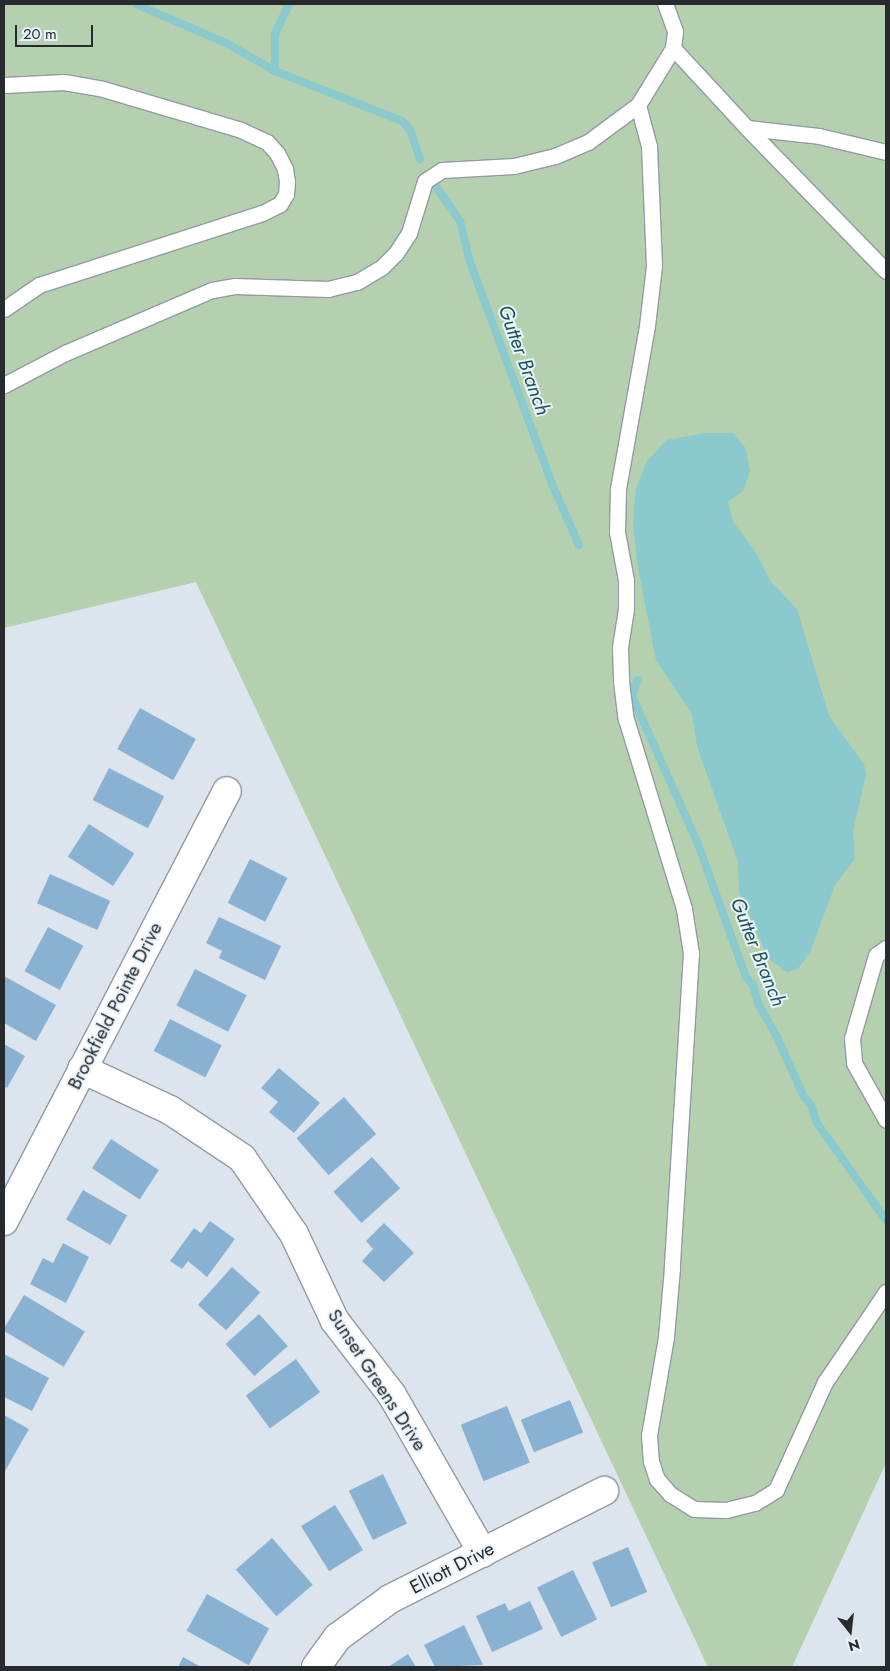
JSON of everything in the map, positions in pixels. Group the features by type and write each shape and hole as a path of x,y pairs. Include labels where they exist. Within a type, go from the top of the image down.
{"street":[{"name":"Brookfield Pointe Drive","path":"4,1221 227,791"},
{"name":"Sunset Greens Drive","path":"82,1069 170,1110 242,1158 294,1234 335,1321 392,1395 483,1553"},
{"name":"Elliott Drive","path":"316,1667 338,1637 390,1599 604,1491"}],"lane":[{"path":"4,385 65,353 212,290 235,286 328,290 357,282 382,267 396,253 409,232 420,190 430,177 442,170 514,166 555,156 588,142 638,105 673,48 675,31 665,4"},
{"path":"673,48 747,128 886,271"},
{"path":"4,85 64,82 93,87 241,130 266,142 277,153 285,169 287,182 286,194 280,204 262,214 39,285 4,309"},
{"path":"638,105 649,146 654,266 647,326 618,489 617,532 626,580 626,609 620,648 621,681 626,719 684,909 691,952 672,1268 666,1337 649,1435 651,1461 657,1479 670,1494 694,1509 726,1510 755,1503 776,1490 825,1382 886,1292"},
{"path":"747,128 819,136 886,152"},
{"path":"886,948 882,948 876,955 852,1038 854,1063 886,1120"}],"green space":[{"path":"4,4 886,4 886,1463 792,1667 708,1667 196,582 4,628"}],"water":[{"path":"706,433 734,433 746,449 750,471 743,491 728,502 733,522 755,551 771,582 797,609 829,716 864,764 866,774 853,831 855,859 835,885 810,952 798,969 787,972 768,958 739,892 738,862 697,746 692,714 656,660 637,563 633,521 636,489 647,461 667,440"}],"building":[{"path":"140,708 196,739 173,780 117,749"},
{"path":"109,768 164,796 148,828 93,800"},
{"path":"89,824 134,853 113,886 68,857"},
{"path":"250,859 287,878 265,922 228,903"},
{"path":"50,874 110,901 97,930 37,903"},
{"path":"219,917 281,946 265,980 219,958 222,951 206,943"},
{"path":"48,927 83,946 60,990 25,971"},
{"path":"195,969 247,995 228,1032 176,1006"},
{"path":"4,976 56,1005 36,1041 4,1023"},
{"path":"170,1019 222,1045 205,1077 154,1051"},
{"path":"4,1044 25,1056 7,1088 4,1086"},
{"path":"279,1068 320,1103 294,1133 269,1112 278,1102 261,1088"},
{"path":"344,1097 376,1134 329,1175 296,1138"},
{"path":"111,1139 159,1170 140,1199 92,1168"},
{"path":"372,1157 400,1188 361,1223 333,1192"},
{"path":"83,1190 127,1216 110,1245 66,1219"},
{"path":"210,1221 235,1239 207,1277 188,1261 182,1269 170,1261 194,1228 201,1233"},
{"path":"384,1223 414,1253 384,1282 362,1261 373,1249 366,1241"},
{"path":"63,1243 89,1257 66,1303 30,1284 43,1258 53,1263"},
{"path":"232,1267 260,1292 226,1330 198,1305"},
{"path":"24,1295 85,1332 64,1367 4,1331"},
{"path":"259,1314 288,1346 254,1376 226,1344"},
{"path":"4,1354 49,1378 32,1411 4,1397"},
{"path":"296,1359 320,1392 270,1429 246,1395"},
{"path":"570,1400 583,1432 534,1452 521,1420"},
{"path":"507,1406 530,1463 483,1481 461,1425"},
{"path":"4,1415 29,1429 5,1471 4,1470"},
{"path":"383,1474 407,1523 373,1540 349,1491"},
{"path":"335,1505 363,1550 329,1571 301,1526"},
{"path":"272,1538 313,1585 276,1616 236,1569"},
{"path":"628,1547 647,1592 611,1607 592,1562"},
{"path":"573,1570 597,1619 561,1637 537,1588"},
{"path":"207,1594 269,1628 249,1665 187,1631"},
{"path":"530,1601 543,1629 492,1652 476,1616 505,1603 509,1611"},
{"path":"464,1625 483,1665 435,1667 424,1645"},
{"path":"408,1654 416,1667 388,1667"},
{"path":"183,1657 201,1667 178,1667"}],"waterway":[{"name":"Gutter Branch","path":"136,4 228,44 275,71 402,121 410,130 420,159"},
{"path":"275,71 275,34 289,4"},
{"name":"Gutter Branch","path":"437,188 460,221 470,262 552,484 579,545"},
{"name":"Gutter Branch","path":"637,680 632,696 698,844 746,977 753,985 758,1003 777,1037 804,1097 811,1105 817,1123 886,1220"}]}
